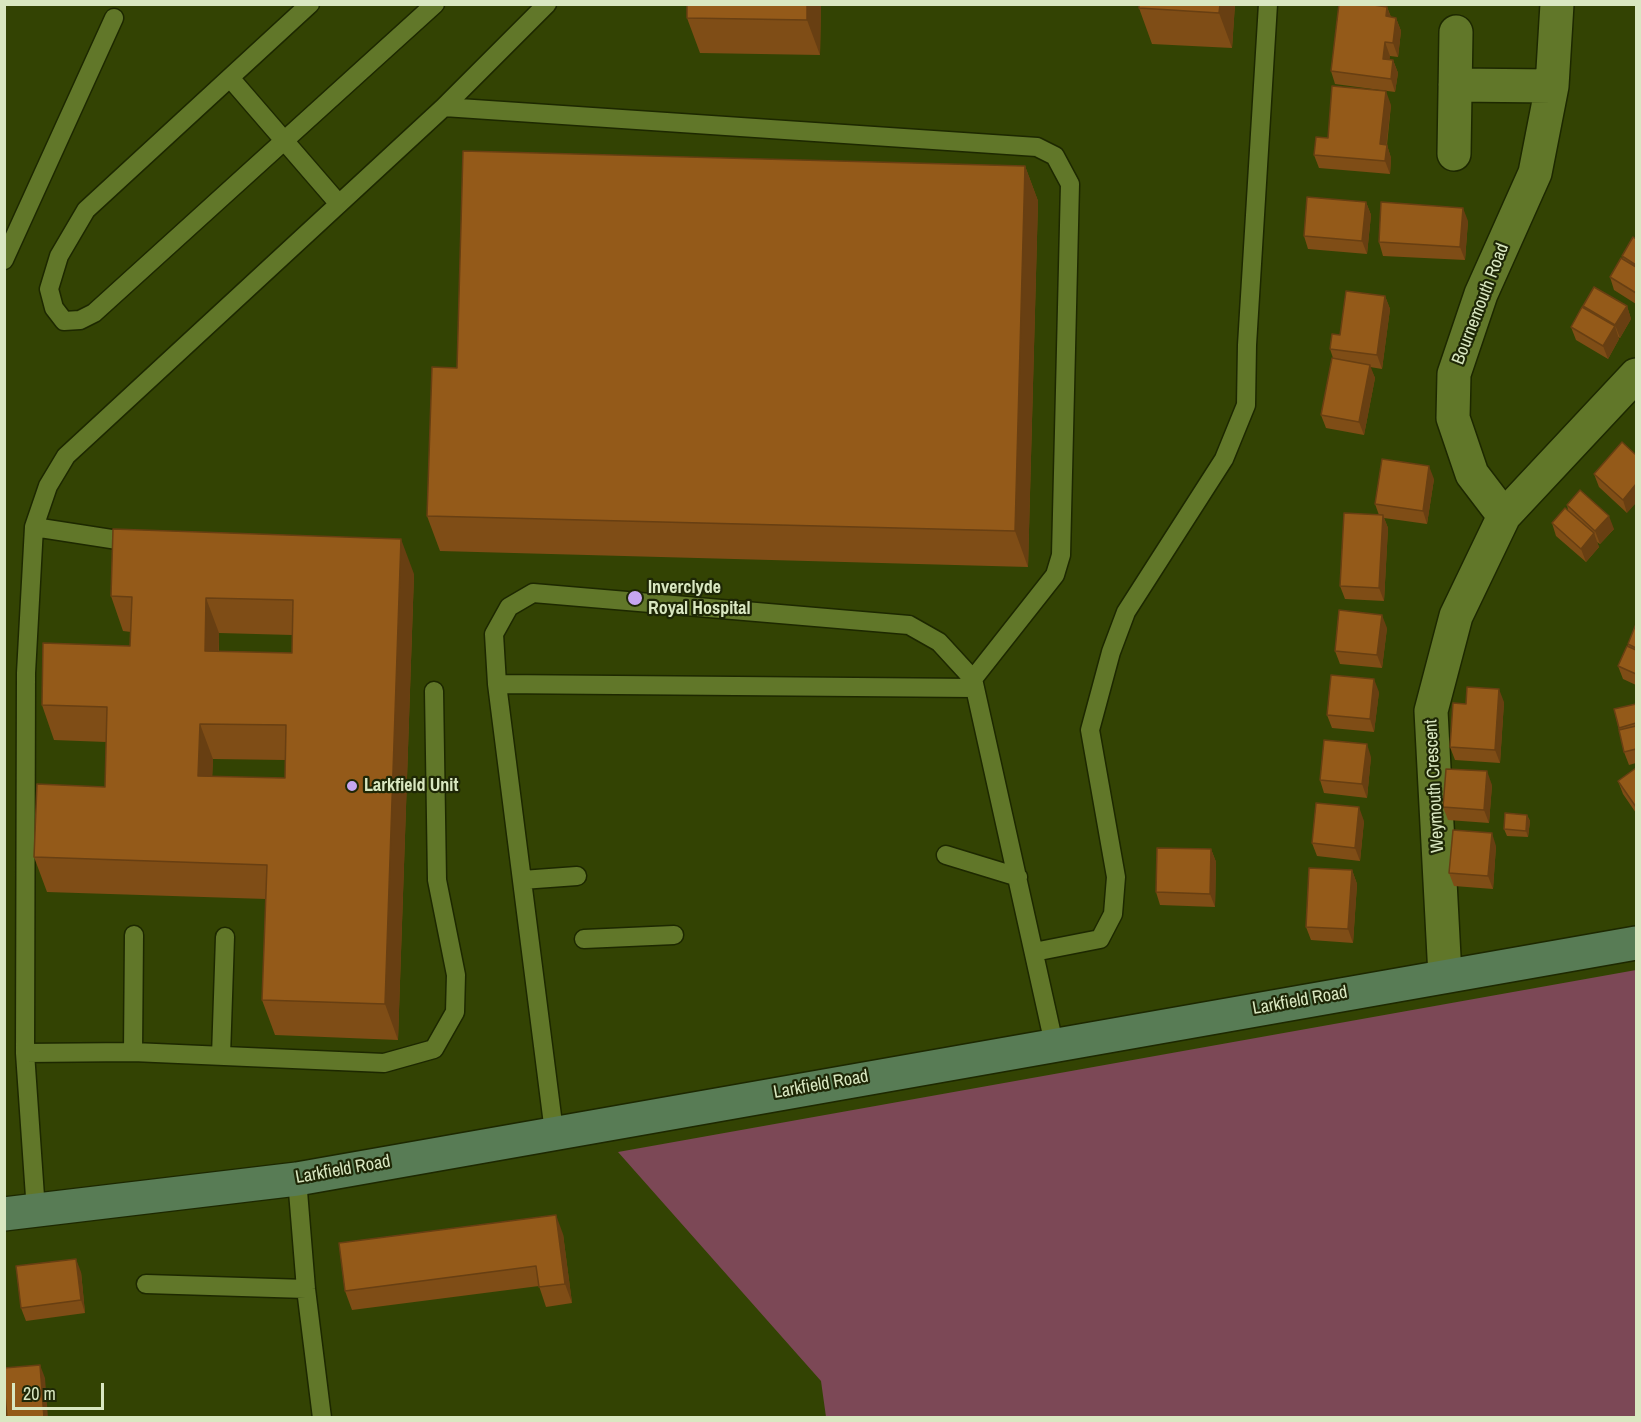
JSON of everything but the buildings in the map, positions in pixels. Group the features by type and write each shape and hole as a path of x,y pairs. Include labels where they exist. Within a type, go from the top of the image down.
{"street":[{"name":"Bournemouth Road","path":"1504,516 1472,474 1453,418 1454,374 1481,294 1535,173 1552,86 1557,4"},
{"path":"1454,154 1456,32"},
{"path":"1455,85 1552,86"},
{"name":"Weymouth Crescent","path":"1445,976 1431,711 1455,616 1504,516 1636,375"},
{"name":"Larkfield Road","path":"20,1213 297,1179 1054,1044 1636,944"}],"lane":[{"path":"310,4 231,80 86,210 58,256 49,289 54,308 64,321 80,320 94,314 286,142 435,4"},
{"path":"20,1213 25,1053 26,673 34,527 48,486 66,456 444,107 547,4"},
{"path":"1034,952 1100,939 1113,914 1116,877 1090,730 1111,652 1125,612 1224,459 1246,405 1246,345 1268,4"},
{"path":"4,260 114,18"},
{"path":"231,80 339,204"},
{"path":"444,107 1037,147 1055,156 1070,184 1061,555 1055,575 974,683"},
{"path":"34,527 149,543"},
{"path":"554,1132 497,684 494,634 509,608 533,593 909,625 939,642 974,683 1054,1044"},
{"path":"497,684 974,683"},
{"path":"25,1053 133,1052 384,1063 434,1049 456,1012 456,975 437,880 435,691"},
{"path":"946,855 1018,877"},
{"path":"522,880 577,876"},
{"path":"585,939 674,935"},
{"path":"133,1052 134,936"},
{"path":"221,1056 225,937"},
{"path":"297,1179 306,1289 322,1418"},
{"path":"146,1284 306,1289"}],"shaded area":[{"path":"1636,970 1636,1417 826,1417 821,1381 618,1152"}],"place":[{"name":"Inverclyde Royal Hospital","path":"635,598"},
{"name":"Larkfield Unit","path":"352,786"}]}
